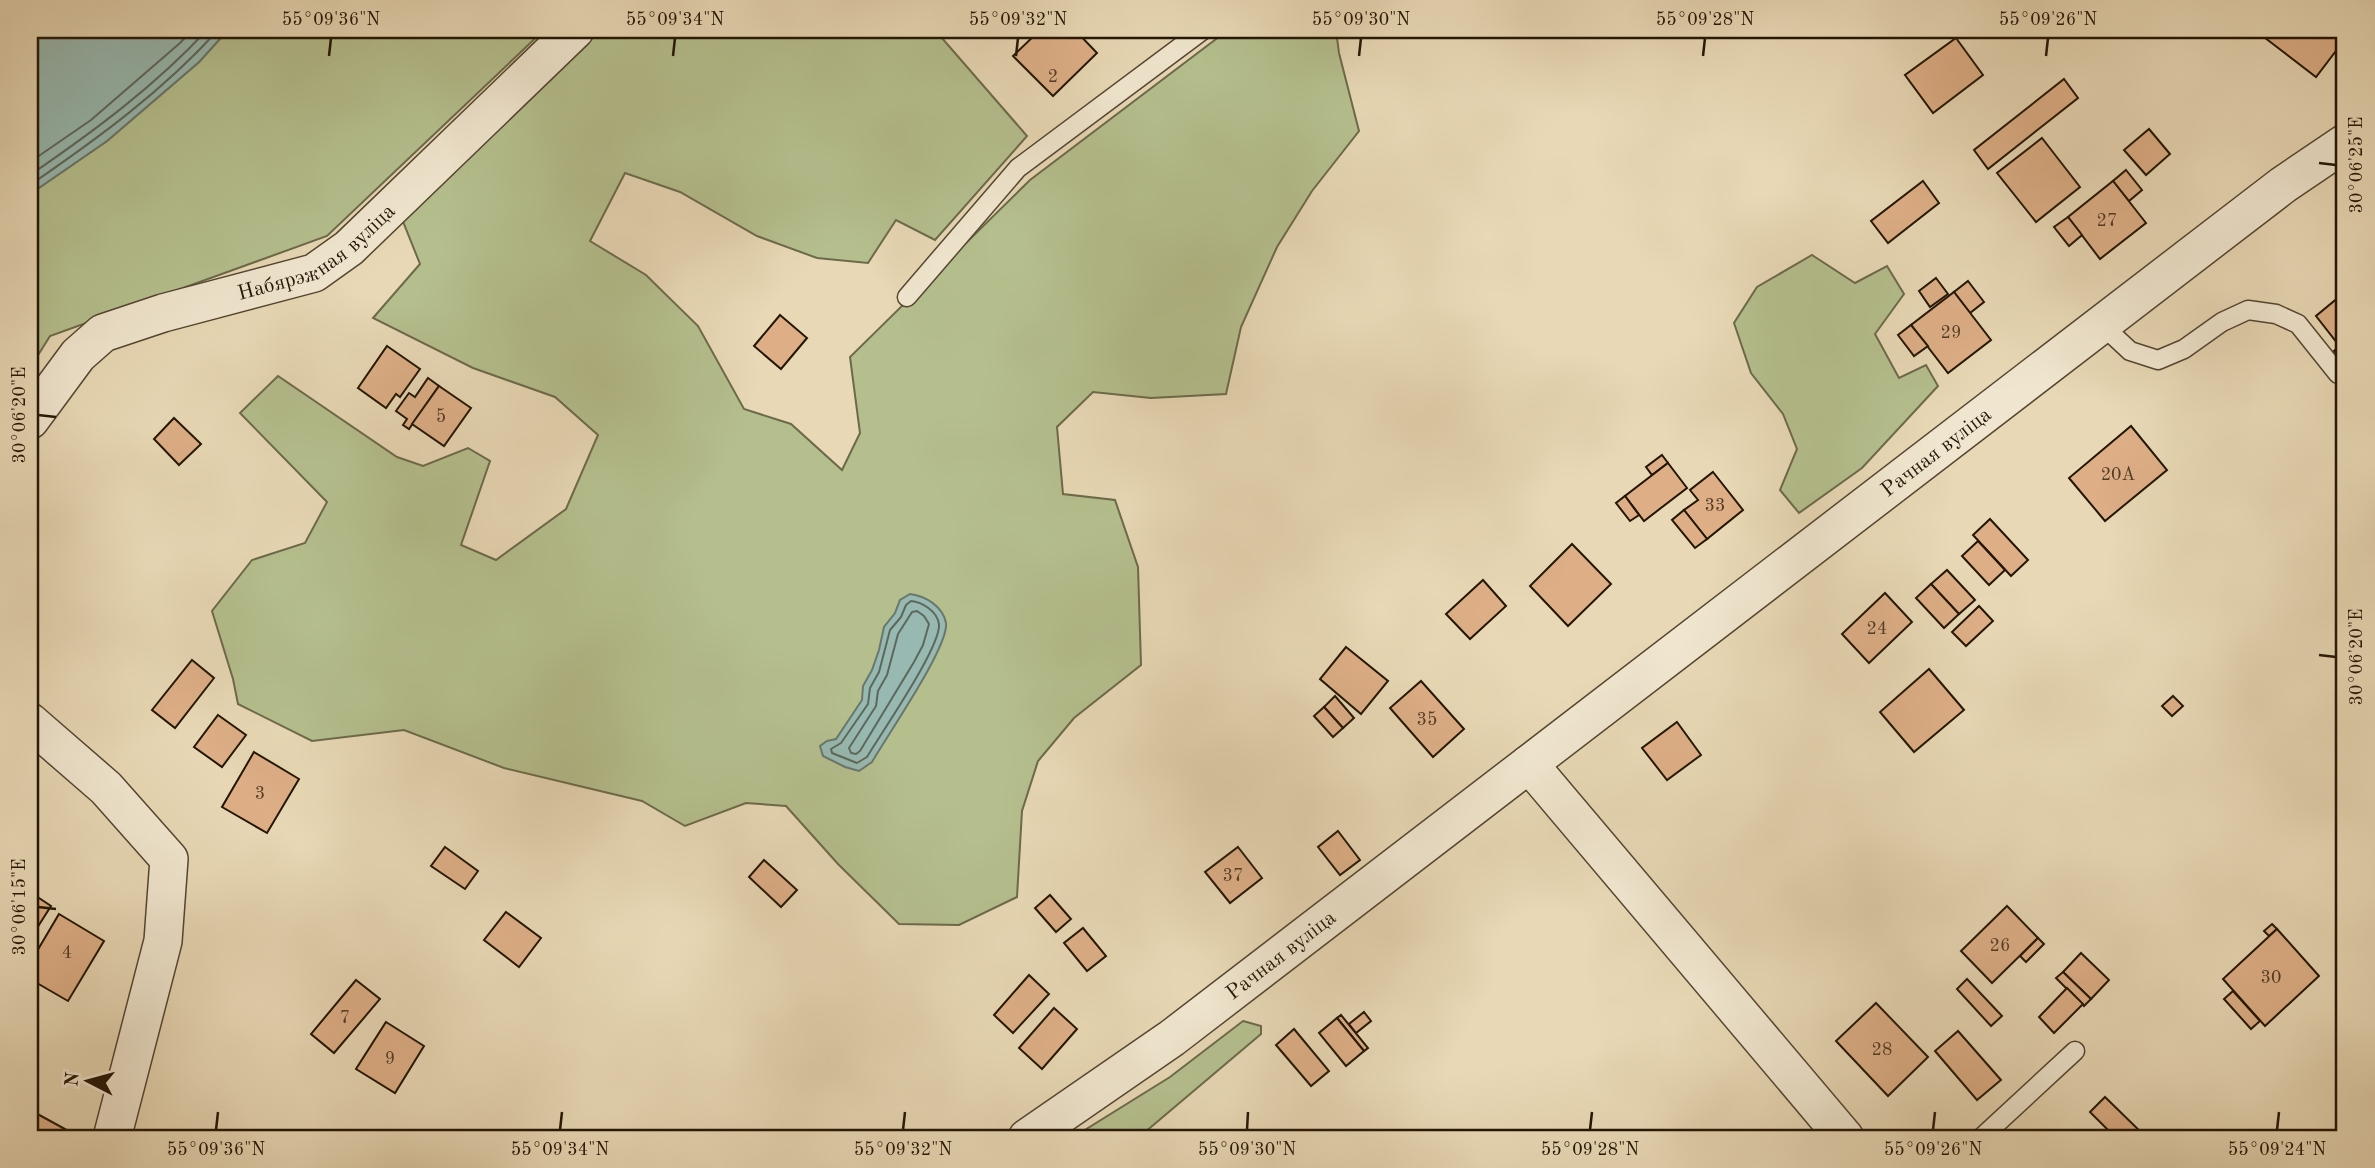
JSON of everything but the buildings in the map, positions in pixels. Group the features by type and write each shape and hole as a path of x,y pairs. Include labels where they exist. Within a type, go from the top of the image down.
{"street":[{"name":"Набярэжная вуліца","path":"30,421 78,355 103,333 163,313 314,273 349,248 575,30"},
{"name":"Рачная вуліца","path":"1027,1138 1172,1038 2283,185 2345,143"},
{"path":"30,722 106,788 169,859 163,941 112,1138"},
{"path":"1529,764 1845,1138"}],"lane":[{"path":"907,296 1018,168 1203,30"},
{"path":"2101,324 2130,351 2158,360 2184,349 2222,322 2248,310 2276,314 2298,324 2338,374"},
{"path":"1981,1138 2075,1051"}],"green space":[{"path":"228,30 544,30 327,236 50,336 30,368 30,194 107,141 199,62"},
{"path":"595,30 935,30 1027,136 935,240 896,220 868,263 817,258 757,236 680,192 625,173 590,241 646,275 698,326 744,409 791,424 842,470 860,433 850,357 1030,180 1228,30 1336,30 1339,53 1359,131 1312,191 1277,247 1241,327 1226,394 1151,398 1093,392 1057,427 1063,494 1115,500 1138,567 1141,665 1074,718 1038,761 1022,811 1017,897 959,925 899,924 838,864 786,806 746,803 685,826 642,801 504,768 404,730 312,741 238,704 212,611 252,560 305,543 327,502 240,413 278,376 397,457 423,466 468,448 490,461 461,545 496,560 566,509 598,435 555,397 473,368 373,318 420,264 402,219"},
{"path":"1812,255 1855,283 1887,266 1904,294 1875,334 1899,378 1926,365 1938,386 1862,468 1799,513 1780,490 1797,449 1783,414 1751,373 1734,323 1757,287"},
{"path":"1243,1021 1261,1026 1261,1034 1138,1138 1072,1138 1170,1077"}],"water":[{"path":"30,30 228,30 199,62 107,141 30,194"},
{"path":"910,594 927,600 937,607 944,617 944,635 938,651 872,762 859,771 845,767 823,756 820,746 836,739 862,700 863,686 872,670 884,627 895,613 900,600"}]}
